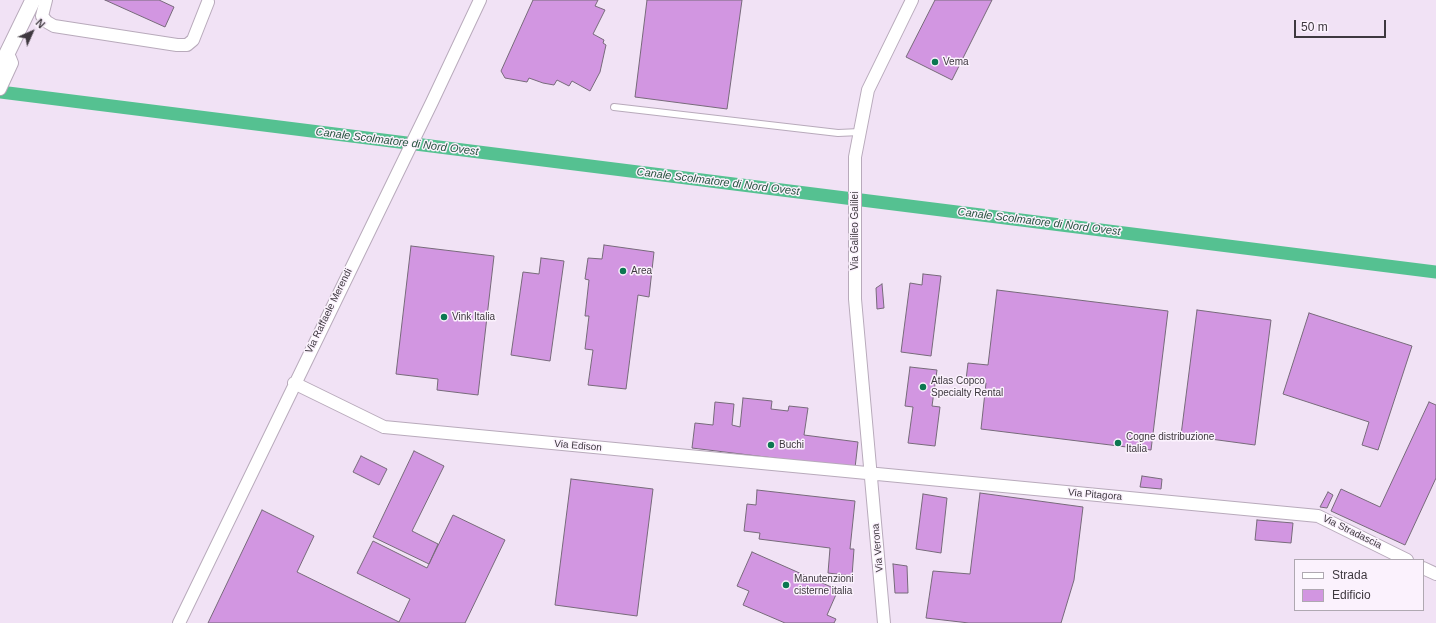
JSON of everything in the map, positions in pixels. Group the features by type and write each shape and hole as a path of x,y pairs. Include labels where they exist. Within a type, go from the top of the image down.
{"street":[{"path":"0,89 4,63 33,0"},
{"path":"46,0 42,16 47,22 54,26 177,45 187,44 193,40 208,2"},
{"name":"Via Raffaele Merendi","path":"178,623 480,0"},
{"name":"Via Galileo Galilei","path":"872,474 855,299 855,156 868,90 912,0"},
{"name":"Via Edison","path":"294,383 384,427 872,474"},
{"name":"Via Pitagora","path":"872,474 1318,516"},
{"name":"Via Verona","path":"872,474 884,623"},
{"name":"Via Stradascia","path":"1318,516 1405,559"},
{"path":"1424,568 1436,574"}],"lane":[{"path":"614,107 838,133 860,132"}],"building":[{"path":"105,0 159,0 174,7 165,27"},
{"path":"533,0 598,0 595,6 605,10 593,34 604,40 603,43 606,45 600,72 590,91 572,81 569,86 557,80 554,85 529,78 527,82 505,78 501,71"},
{"path":"647,0 742,0 727,109 635,97"},
{"path":"935,0 992,0 952,80 906,57"},
{"path":"604,245 654,252 649,297 638,295 626,389 588,385 593,350 585,349 589,316 585,316 589,280 585,279 588,258 602,259"},
{"path":"411,246 494,256 478,395 437,390 438,379 396,374"},
{"path":"541,258 564,261 550,361 511,355 523,272 539,274"},
{"path":"923,274 941,276 931,356 901,352 910,283 922,285"},
{"path":"882,284 884,308 877,309 876,288"},
{"path":"997,290 1168,311 1151,450 981,429 986,383 966,380 968,363 988,365"},
{"path":"1197,310 1271,320 1255,445 1181,435"},
{"path":"1309,313 1412,346 1378,450 1362,445 1369,422 1283,394"},
{"path":"910,367 937,370 932,406 940,407 935,446 908,443 913,407 905,406"},
{"path":"743,398 772,401 771,409 788,411 789,406 808,408 804,435 858,442 855,468 692,448 695,423 713,425 715,402 734,404 732,425 740,427"},
{"path":"1429,402 1436,405 1436,478 1405,545 1331,511 1341,489 1380,507"},
{"path":"414,451 444,466 412,531 438,544 429,564 373,537"},
{"path":"361,456 387,469 379,485 353,472"},
{"path":"1142,476 1162,479 1161,489 1140,487"},
{"path":"571,479 653,489 637,616 555,605"},
{"path":"757,490 855,501 850,549 854,549 852,576 828,573 830,548 759,539 760,533 744,531 747,504 756,505"},
{"path":"1328,492 1333,495 1327,508 1320,507"},
{"path":"980,493 1083,507 1074,580 1061,623 969,623 926,618 933,571 970,574"},
{"path":"923,494 947,498 941,553 916,549"},
{"path":"262,510 314,536 297,572 399,622 410,599 357,573 373,541 427,568 453,515 505,540 465,623 208,623"},
{"path":"1257,520 1293,523 1291,543 1255,540"},
{"path":"752,552 838,590 827,615 836,619 834,623 785,623 743,605 749,591 737,586"},
{"path":"893,564 907,566 908,593 895,593"}],"waterway":[{"name":"Canale Scolmatore di Nord Ovest","path":"0,92 1436,272"}],"place":[{"name":"Vema","path":"935,62"},
{"name":"Area","path":"623,271"},
{"name":"Vink Italia","path":"444,317"},
{"name":"Atlas Copco Specialty Rental","path":"923,387"},
{"name":"Cogne distribuzione Italia","path":"1118,443"},
{"name":"Buchi","path":"771,445"},
{"name":"Manutenzioni cisterne italia","path":"786,585"}]}
